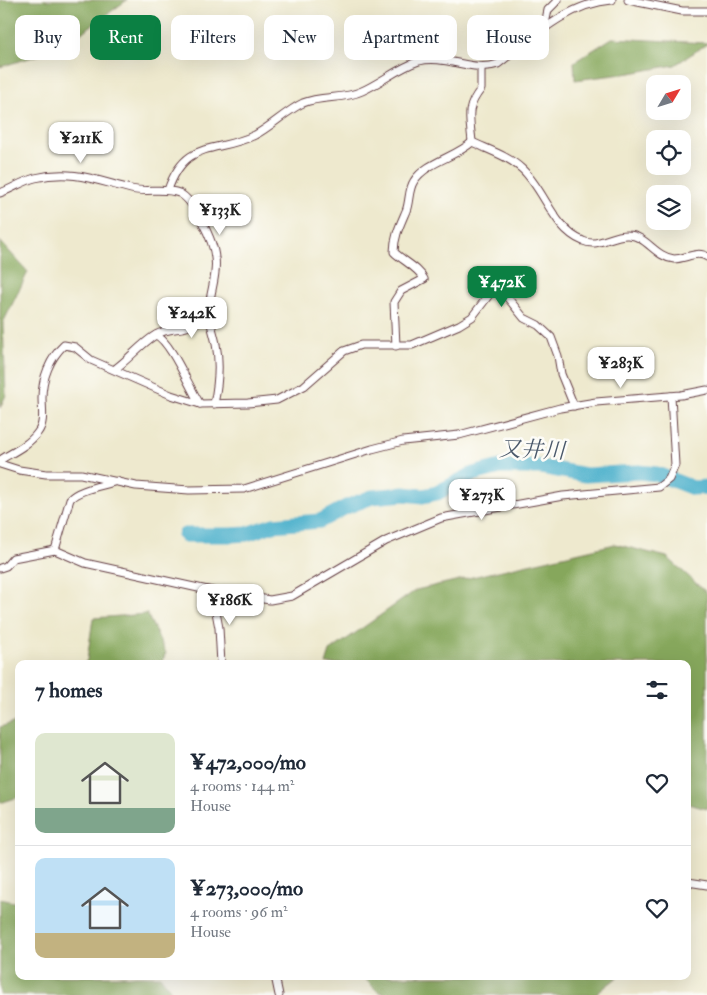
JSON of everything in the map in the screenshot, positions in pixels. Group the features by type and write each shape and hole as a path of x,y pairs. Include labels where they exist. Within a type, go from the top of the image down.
{"street":[{"path":"547,15 548,10 558,0"},
{"path":"549,26 583,8 612,0"},
{"path":"628,0 682,10 707,11"},
{"path":"168,190 174,172 180,163 194,154 211,147 252,136 266,129 302,104 324,97 346,96 362,92 398,70 421,61 455,62 481,67 498,64 503,60"},
{"path":"472,142 468,112 472,100 482,89 481,67"},
{"path":"472,142 509,159 523,170 570,234 584,242 597,243 626,234 638,236 654,251 667,258 676,259 696,254 707,257"},
{"path":"396,346 394,302 401,290 424,279 422,274 403,262 394,252 394,240 408,206 410,189 415,179 430,167 472,142"},
{"path":"0,193 32,178 61,173 82,175 133,190 168,190 181,194 191,202 208,235 216,258 214,285 209,310 217,347 218,387 214,404"},
{"path":"0,460 27,443 38,432 42,423 42,395 47,370 54,354 64,345 75,347 91,360 171,395 200,404 276,400 304,386 344,351 361,345 412,345 459,325 472,316 492,291 503,292 524,318 538,325 551,337 558,356 561,374 574,406"},
{"path":"115,369 156,335 189,328 200,322 209,310"},
{"path":"156,335 163,338 170,348 187,383 200,404"},
{"path":"0,464 19,470 46,474 81,474 117,482 189,490 244,489 403,441 486,430 574,406 671,396 707,390"},
{"path":"2,566 14,558 55,550 85,563 212,591 270,600 292,596 362,553 441,518 563,496 659,487 669,479 675,465 671,396"},
{"path":"55,550 70,499 76,493 117,482"},
{"path":"212,591 219,628 221,660"},
{"path":"691,882 707,885"},
{"path":"276,980 279,995"}],"green space":[{"path":"0,0 127,0 106,15 90,15 90,27 80,34 80,15 15,15 15,60 23,60 0,67"},
{"path":"612,38 707,44 675,65 575,80 574,62"},
{"path":"0,241 28,272 3,323 6,395 0,408"},
{"path":"615,544 667,557 707,593 707,809 691,805 691,660 327,660 330,651 416,590"},
{"path":"147,614 166,653 163,660 87,660 93,618"},
{"path":"15,722 15,798 0,803 0,727"},
{"path":"0,899 15,902 15,980 163,980 170,989 170,995 0,995"},
{"path":"366,980 614,980 595,995 387,995 377,991"}],"waterway":[{"name":"又井川","path":"185,535 247,534 273,525 320,521 346,507 372,497 404,494 423,496 437,493 473,474 500,467 541,467 586,475 638,472 657,474 693,488 707,487"}]}
